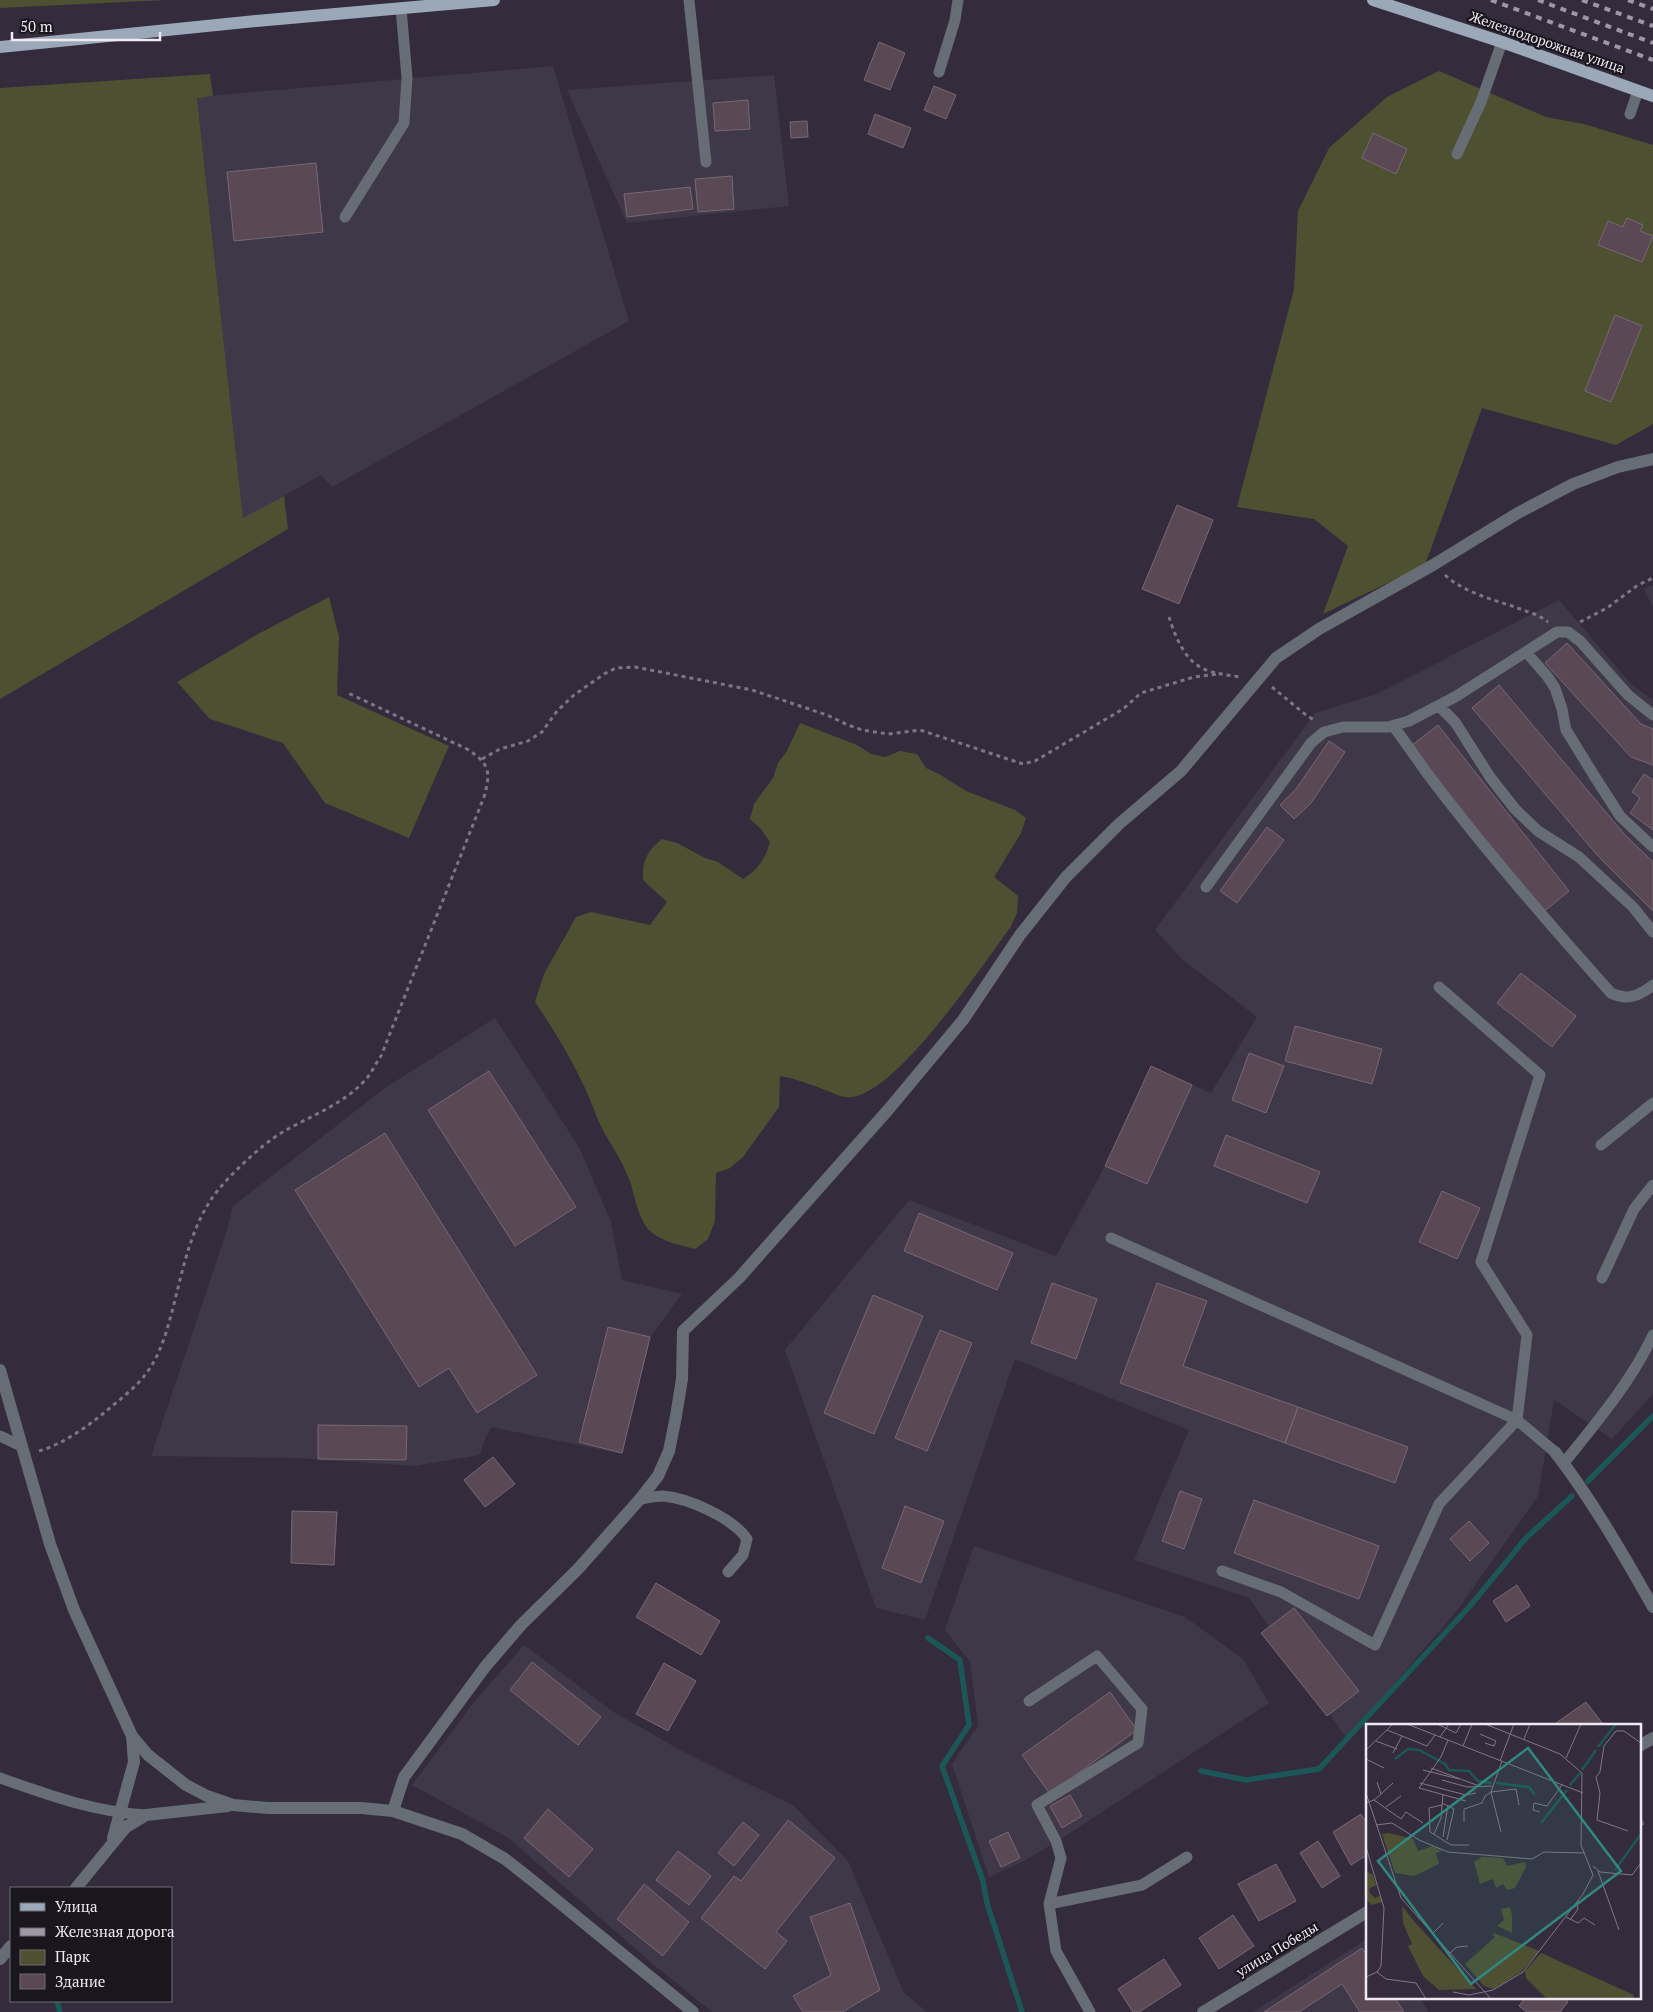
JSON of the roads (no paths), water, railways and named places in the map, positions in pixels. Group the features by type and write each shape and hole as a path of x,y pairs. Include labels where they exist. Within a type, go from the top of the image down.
{"main road":[{"path":"0,47 494,0"},
{"name":"Железнодорожная улица","path":"1373,0 1502,42 1653,96"}],"street":[{"path":"393,1811 404,1777 486,1667 521,1626 578,1570 658,1476 669,1451 682,1379 683,1331 739,1278 888,1110 963,1020 1020,935 1066,877 1119,824 1181,771 1276,658 1319,629 1433,565 1518,513 1573,484 1618,467 1653,459"},
{"path":"0,1370 50,1544 74,1610 132,1736 158,1764 186,1785 206,1796 233,1805"},
{"path":"1555,1452 1623,1554 1653,1607"},
{"path":"111,1844 121,1814 134,1762 132,1736"},
{"path":"1640,1745 1653,1738"},
{"path":"77,1887 126,1827 146,1815 233,1805 268,1808 361,1808 393,1811 462,1834 505,1859 693,2012"},
{"name":"улица Победы","path":"1203,2012 1366,1913"},
{"path":"0,1959 10,1947"}],"lane":[{"path":"689,0 706,162"},
{"path":"939,72 955,20 958,0"},
{"path":"345,218 404,123 407,78 401,8"},
{"path":"1457,154 1481,102 1502,42"},
{"path":"1630,114 1638,91"},
{"path":"1206,887 1311,743 1324,732 1343,727 1372,728 1394,726 1409,721 1439,706 1557,632 1568,632 1580,641 1628,695 1653,715"},
{"path":"1526,652 1555,688 1566,730 1594,777 1620,816 1653,847"},
{"path":"1439,706 1455,722 1490,777 1515,809 1538,832 1580,857 1633,907 1653,932"},
{"path":"1394,726 1451,804 1568,945 1611,993 1619,997 1629,998 1653,984"},
{"path":"1222,1571 1281,1592 1376,1645 1439,1504 1517,1420 1527,1335 1481,1262 1540,1075 1439,987"},
{"path":"1602,1145 1653,1103"},
{"path":"1602,1278 1634,1209 1653,1185"},
{"path":"1112,1238 1517,1420 1555,1452"},
{"path":"1564,1463 1605,1412 1649,1351 1653,1335"},
{"path":"0,1436 22,1450"},
{"path":"640,1499 662,1496 690,1502 741,1530 747,1539 743,1555 728,1572"},
{"path":"1029,1701 1097,1656 1142,1709 1138,1743 1037,1804 1056,1841 1061,1858 1049,1904 1056,1951 1090,2012"},
{"path":"0,1778 68,1802 121,1814 146,1815"},
{"path":"1049,1904 1142,1885 1187,1857"}],"waterway":[{"path":"1588,1481 1653,1416"},
{"path":"1201,1771 1246,1780 1319,1769 1470,1606 1526,1538 1572,1496"},
{"path":"928,1638 960,1660 969,1725 942,1766 983,1881 987,1903 1022,2012"},
{"path":"57,2002 60,2012"}],"railway":[{"path":"1491,0 1653,60"},
{"path":"1538,0 1653,43"},
{"path":"1582,0 1653,26"},
{"path":"1628,0 1653,9"}]}
